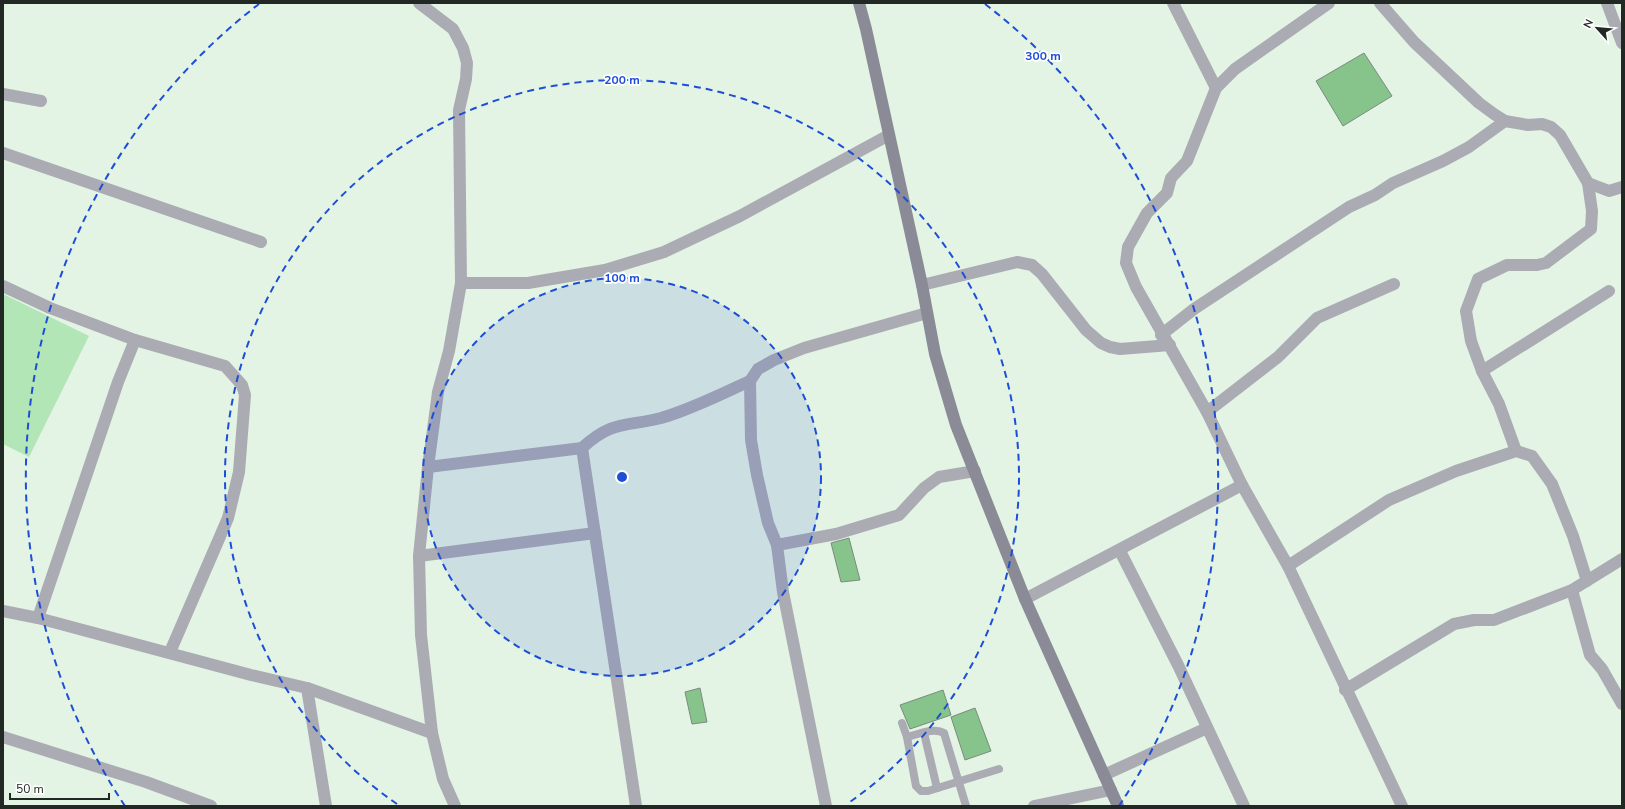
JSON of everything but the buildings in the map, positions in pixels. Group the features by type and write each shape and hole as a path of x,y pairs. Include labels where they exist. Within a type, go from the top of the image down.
{"street":[{"path":"419,3 453,29 463,48 467,63 466,79 459,110 461,283 449,351 438,392 428,467 419,556 421,635 432,733 443,779 455,806"},
{"path":"859,3 922,285 934,354 956,424 1025,599 1118,806"},
{"path":"1173,3 1216,88"},
{"path":"1329,3 1234,69 1216,88 1187,161 1171,178 1167,193 1147,213 1128,247 1126,263 1136,287 1161,335 1170,345 1207,412 1242,485 1288,566 1345,690 1402,806"},
{"path":"1380,3 1414,42 1479,103 1505,121 1528,125 1542,124 1551,127 1560,136 1588,183 1592,211 1591,229 1546,263 1538,265 1507,265 1478,279 1466,311 1471,341 1482,371 1499,404 1516,450"},
{"path":"1607,3 1622,43"},
{"path":"3,94 41,101"},
{"path":"1161,335 1194,309 1349,207 1375,195 1393,183 1470,147 1505,121"},
{"path":"461,283 528,283 605,270 664,252 740,216 889,135"},
{"path":"3,153 260,242"},
{"path":"1588,183 1609,192 1622,187"},
{"path":"922,285 1017,262 1032,265 1042,274 1086,330 1101,342 1110,347 1120,349 1170,345"},
{"path":"1207,412 1278,357 1317,318 1394,284"},
{"path":"3,286 50,308 135,340 225,366 242,385 244,395 239,472 228,518 170,652"},
{"path":"1482,371 1609,291"},
{"path":"428,467 582,448 595,436 614,426 661,418 750,381 758,369 774,360 804,348 927,313"},
{"path":"38,618 118,382 135,340"},
{"path":"750,381 752,447 763,502 777,545 783,592 826,806"},
{"path":"582,448 636,806"},
{"path":"1288,566 1388,500 1456,471 1516,450 1532,456 1552,484 1573,536 1587,581"},
{"path":"777,545 836,534 899,515 924,488 939,477 975,471"},
{"path":"1025,599 1120,551 1242,485"},
{"path":"419,556 594,533"},
{"path":"1120,551 1178,665 1244,806"},
{"path":"1345,690 1454,624 1474,620 1494,620 1572,590 1622,559"},
{"path":"1572,590 1590,655 1602,669 1622,704"},
{"path":"3,611 38,618 170,652 251,675 307,688 432,733"},
{"path":"307,688 326,806"},
{"path":"1104,775 1207,728"},
{"path":"3,738 146,782 211,806"},
{"path":"1034,806 1110,790"}],"lane":[{"path":"902,723 908,737 918,789 921,791 959,782 999,769"},
{"path":"908,737 937,730 944,733 966,806"},
{"path":"924,733 937,788"}],"green space":[{"path":"3,294 89,336 29,457 3,444"}]}
